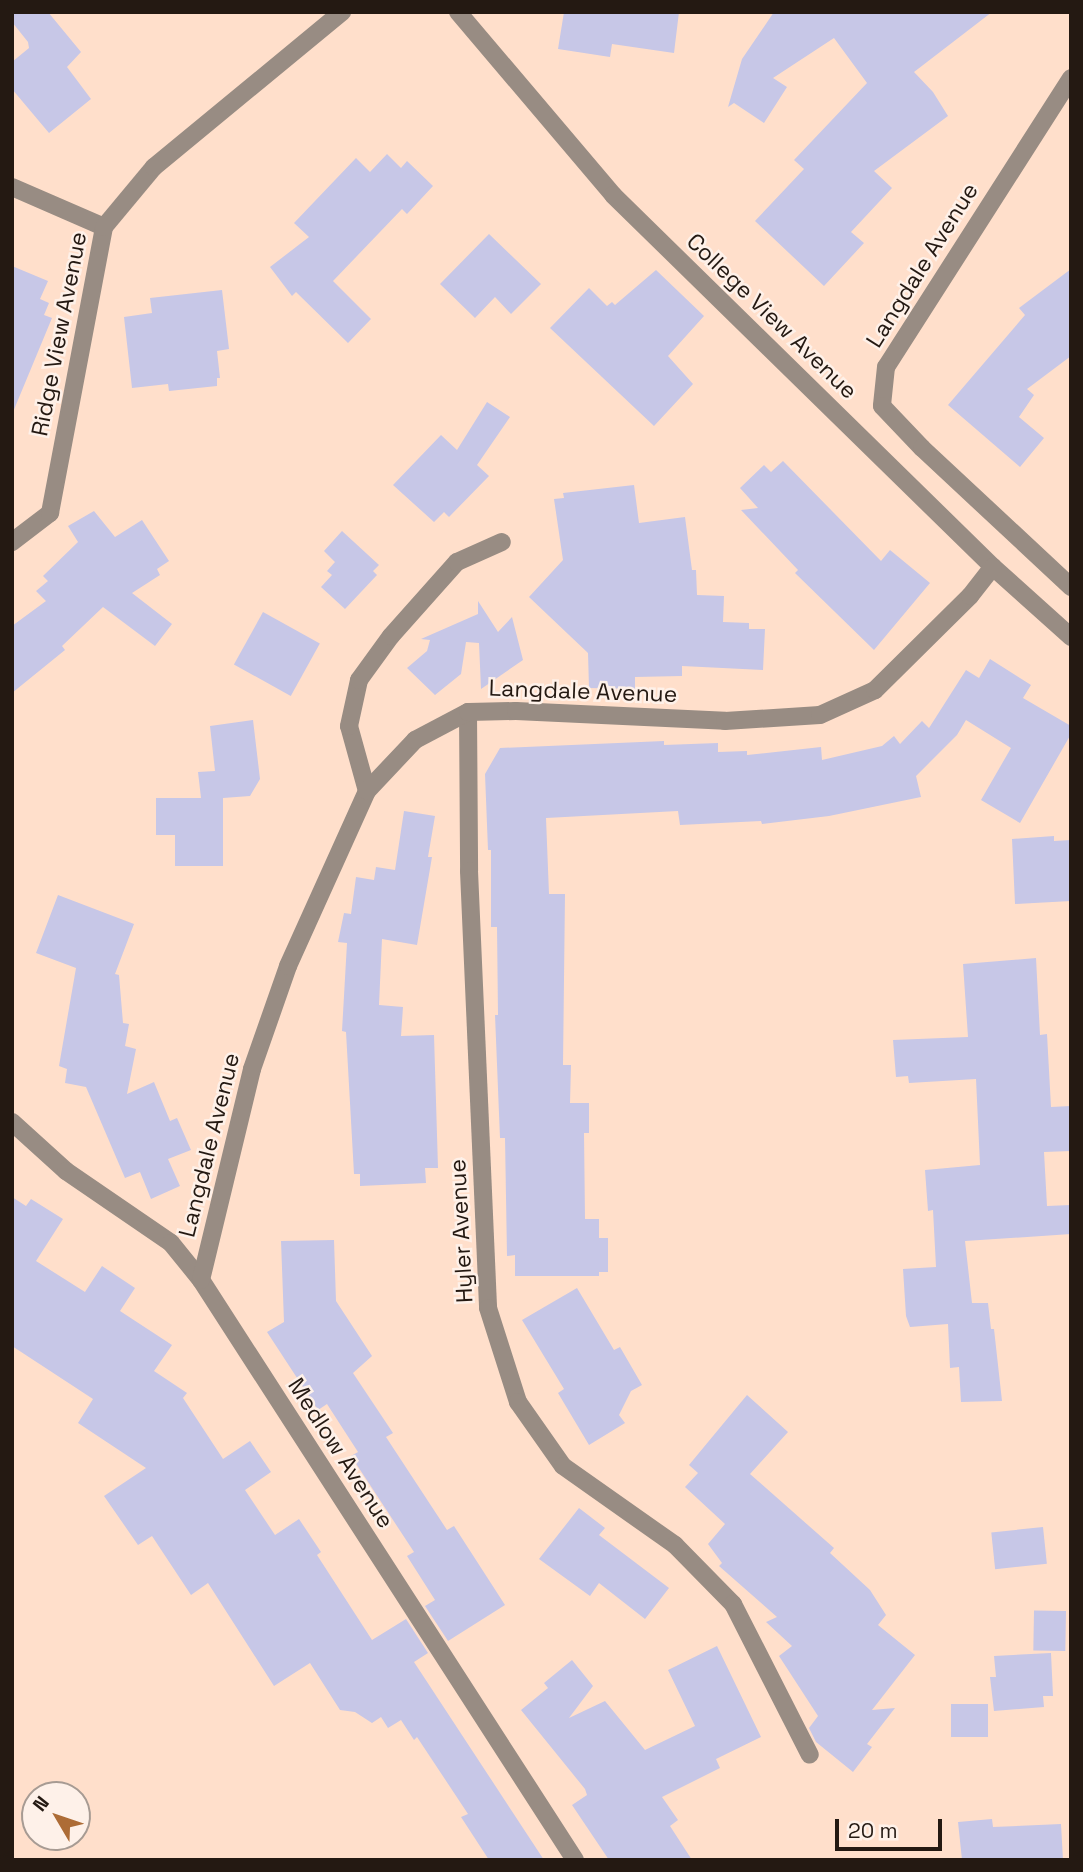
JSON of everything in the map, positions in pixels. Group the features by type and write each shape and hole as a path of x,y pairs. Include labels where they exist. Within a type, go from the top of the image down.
{"street":[{"name":"Ridge View Avenue","path":"12,542 50,513 104,228 154,167 342,12"},
{"name":"College View Avenue","path":"458,12 613,195 993,567 1071,637"},
{"name":"Langdale Avenue","path":"1071,78 886,367 882,406 922,449 1071,587"},
{"path":"12,187 104,228"},
{"path":"367,791 349,726 359,680 391,636 457,562 502,542"},
{"name":"Langdale Avenue","path":"201,1280 256,1056 288,966 367,791 415,740 468,712 516,711 725,721 820,715 876,690 970,596 993,567"},
{"name":"Hyler Avenue","path":"468,712 469,871 488,1308 518,1402 563,1466 675,1545 733,1604 810,1755"},
{"name":"Medlow Avenue","path":"12,1122 66,1171 171,1243 201,1280 575,1860"}],"building":[{"path":"12,12 48,12 81,52 67,67 91,99 49,133 12,89 12,62 29,48 28,42 12,22"},
{"path":"564,12 679,12 674,53 612,44 610,57 558,49"},
{"path":"774,12 992,12 914,72 933,92 948,116 874,171 892,188 851,232 864,243 824,286 755,221 804,169 794,160 867,83 834,38 773,78 787,87 764,123 734,103 728,107 742,59"},
{"path":"387,154 401,168 407,161 433,186 407,214 402,209 333,281 371,319 348,343 296,292 292,296 270,267 309,237 294,223 356,158 370,172"},
{"path":"489,234 541,284 511,314 495,297 475,318 440,284"},
{"path":"12,266 48,281 40,299 49,303 44,315 52,318 13,412"},
{"path":"1071,269 1071,356 1027,389 1034,395 1019,417 1044,438 1020,467 948,405 1025,315 1019,308"},
{"path":"656,270 704,316 668,356 693,384 654,426 550,328 589,288 607,306 612,302 615,305"},
{"path":"222,290 229,349 217,351 220,378 217,378 217,386 169,391 168,384 132,388 124,317 152,313 150,298"},
{"path":"487,402 510,417 477,465 489,476 449,517 444,512 434,522 393,485 441,435 457,450"},
{"path":"783,461 881,561 890,550 930,583 874,650 795,573 798,570 741,510 758,508 740,488 764,465 771,472"},
{"path":"634,485 639,523 685,517 692,570 696,570 697,595 724,596 723,622 749,623 749,629 765,629 763,670 682,666 682,676 635,677 635,689 589,688 588,653 529,597 563,560 554,499 564,498 563,493"},
{"path":"94,511 115,537 142,520 169,561 157,569 160,575 132,593 172,624 155,646 103,607 62,646 65,650 12,693 12,626 46,601 36,591 48,581 43,576 78,542 68,526"},
{"path":"342,531 379,565 373,571 377,575 345,609 321,587 332,575 327,571 335,562 324,551"},
{"path":"478,601 498,632 512,617 523,660 481,689 479,643 466,642 461,674 435,695 407,668 427,651 430,640 421,639 478,614"},
{"path":"263,612 320,644 291,696 234,664"},
{"path":"990,659 1031,685 1023,698 1071,726 1071,734 1020,823 981,800 1011,748 966,720 957,735 916,776 921,797 829,816 762,824 761,821 680,825 678,811 546,818 549,894 565,894 563,1065 571,1065 570,1103 589,1103 589,1133 584,1133 585,1219 599,1219 599,1238 608,1238 608,1272 599,1272 599,1276 515,1276 515,1255 507,1256 505,1138 500,1138 495,1015 498,1015 497,927 491,927 491,850 488,850 485,774 500,748 664,741 664,745 718,743 718,752 747,751 747,755 821,747 822,760 882,746 894,736 900,744 922,721 929,728 966,670 979,678"},
{"path":"253,720 260,779 250,796 223,798 223,866 175,866 175,835 156,835 156,798 201,798 198,772 215,771 210,726"},
{"path":"404,811 435,816 428,857 432,857 417,945 382,939 379,1005 403,1007 401,1036 434,1035 438,1168 425,1168 426,1183 360,1186 360,1174 354,1174 346,1032 342,1031 347,943 338,942 344,913 351,914 356,877 374,880 376,867 395,870"},
{"path":"1054,836 1054,841 1071,840 1071,901 1015,904 1012,839"},
{"path":"58,895 134,924 115,974 119,975 123,1023 129,1024 125,1046 136,1049 127,1094 154,1082 170,1121 177,1118 191,1150 168,1159 180,1186 151,1199 140,1172 125,1178 86,1087 65,1083 67,1069 59,1066 76,968 36,953"},
{"path":"1036,958 1040,1035 1047,1034 1051,1107 1071,1106 1071,1151 1044,1152 1047,1206 1071,1205 1071,1234 965,1241 972,1303 988,1303 991,1329 994,1329 1002,1401 961,1402 959,1367 950,1368 948,1324 910,1327 906,1316 903,1269 936,1267 933,1210 928,1211 925,1170 980,1165 976,1079 909,1083 908,1076 896,1077 893,1040 968,1037 963,964"},
{"path":"12,1197 26,1206 31,1199 63,1219 36,1261 85,1292 102,1266 135,1288 120,1311 172,1345 154,1371 187,1393 183,1398 223,1459 250,1441 271,1472 245,1490 275,1535 299,1519 321,1552 317,1555 372,1640 406,1619 428,1653 414,1662 544,1860 489,1860 461,1817 468,1814 417,1737 414,1740 401,1720 388,1728 381,1717 372,1723 355,1712 340,1710 310,1663 274,1686 208,1583 191,1595 152,1536 138,1545 104,1496 146,1468 78,1423 93,1399 12,1346"},
{"path":"334,1240 336,1301 372,1356 353,1373 393,1433 386,1437 447,1530 454,1526 505,1605 448,1641 425,1606 435,1600 407,1556 414,1552 351,1456 358,1452 327,1404 318,1410 267,1332 284,1322 281,1241"},
{"path":"577,1288 614,1350 620,1347 642,1385 631,1391 619,1415 625,1423 589,1445 558,1393 564,1389 522,1320"},
{"path":"747,1395 788,1432 750,1474 834,1548 830,1553 870,1590 886,1615 878,1625 915,1655 872,1710 895,1708 867,1744 872,1747 853,1772 816,1742 809,1728 818,1716 779,1656 792,1646 766,1622 777,1617 719,1566 722,1563 708,1544 725,1524 685,1487 698,1473 689,1465"},
{"path":"579,1508 605,1528 599,1535 669,1588 645,1619 599,1583 590,1596 539,1559"},
{"path":"1043,1527 1047,1564 995,1569 991,1532"},
{"path":"1034,1610 1066,1611 1065,1651 1033,1650"},
{"path":"717,1646 761,1737 716,1759 720,1768 662,1797 678,1820 670,1826 692,1860 609,1860 572,1805 587,1795 585,1789 521,1710 548,1688 544,1683 572,1660 593,1686 569,1718 605,1701 645,1750 695,1726 668,1670"},
{"path":"1051,1653 1053,1696 1043,1696 1044,1707 994,1711 990,1677 996,1677 994,1656"},
{"path":"951,1704 988,1704 988,1737 951,1737"},
{"path":"992,1819 993,1827 1061,1824 1063,1860 962,1860 958,1822"}]}
